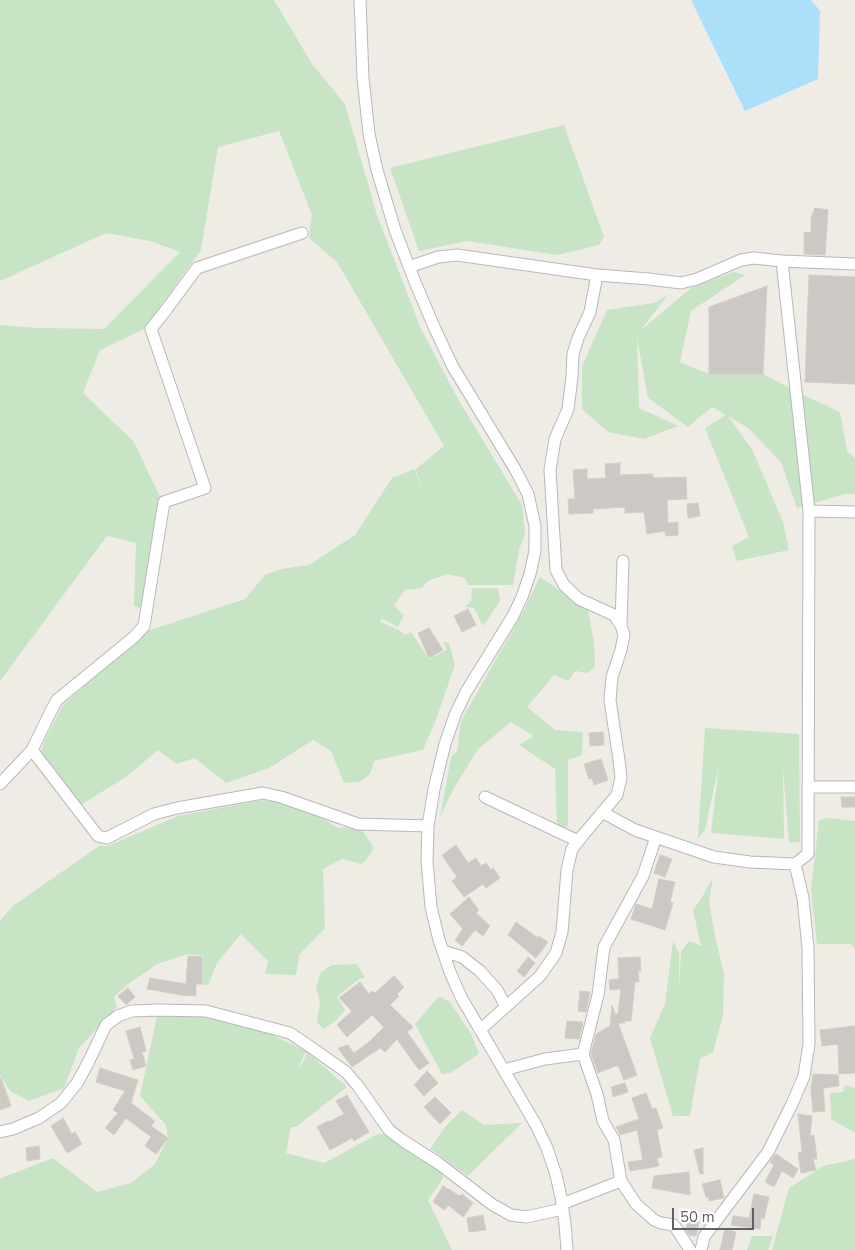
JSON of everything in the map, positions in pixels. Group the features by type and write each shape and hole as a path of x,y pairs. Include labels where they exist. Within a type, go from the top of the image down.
{"street":[{"path":"360,0 363,78 369,134 377,170 395,230 435,330 453,367 515,469 528,494 535,526 535,551 522,597 466,692 455,715 441,758 428,826 428,861 431,907 439,940 450,972 461,997 536,1125 547,1148 556,1175 567,1250"},
{"path":"0,784 32,750 57,700 144,626 164,502 205,488 151,329 197,268 302,233"},
{"path":"409,267 438,257 457,255 596,274 681,283 696,279 740,260 754,258 855,264"},
{"path":"602,812 635,830 714,857 750,862 795,864 808,854 809,511 782,261"},
{"path":"480,1030 540,976 556,954 562,932 566,870 572,849 617,794 621,778 610,700 612,677 624,635 614,615 579,599 564,584 556,570 550,470 556,439 568,409 573,354 590,312 596,274"},
{"path":"809,511 855,512"},
{"path":"621,626 623,560"},
{"path":"32,750 98,836 106,838 154,814 177,808 263,793 281,797 358,824 428,826"},
{"path":"808,787 855,787"},
{"path":"485,797 578,841"},
{"path":"656,837 643,876 604,947 598,994 583,1054 597,1094 603,1121 614,1140 622,1181 636,1204 654,1220 674,1225 690,1250"},
{"path":"700,1250 704,1238 768,1152 804,1076 809,1044 808,948 803,898 795,864"},
{"path":"443,951 462,957 480,971 497,990 506,1007"},
{"path":"0,1132 13,1129 39,1118 61,1103 77,1083 106,1025 118,1016 132,1011 206,1011 290,1033 346,1072 389,1130 438,1163 493,1206 511,1215 526,1217 562,1207 622,1181"},
{"path":"504,1070 546,1059 583,1054"}],"green space":[{"path":"0,0 274,0 312,64 345,104 377,215 421,329 458,399 522,505 525,533 519,550 513,585 468,585 465,578 446,574 428,581 422,588 405,590 394,606 404,615 398,627 381,618 380,622 399,630 405,635 411,632 429,659 447,650 443,642 449,644 455,665 423,750 374,761 370,774 359,782 344,783 331,751 313,740 269,768 226,783 195,758 176,764 158,750 126,777 79,806 41,753 45,740 63,705 147,631 245,599 265,575 281,569 309,565 355,535 392,478 415,469 423,498 416,469 444,446 337,262 309,238 312,215 279,131 218,147 201,250 144,329 100,350 83,393 134,442 160,497 143,609 134,606 136,543 107,536 0,681 0,325 38,328 104,329 180,252 150,241 106,233 0,281"},
{"path":"564,125 604,237 599,245 557,255 467,241 419,251 390,168"},
{"path":"734,272 745,275 691,311 680,362 709,374 763,374 840,412 847,451 855,458 855,494 845,494 797,508 781,462 748,428 728,416 752,449 783,522 789,550 737,561 732,546 749,537 705,428 726,415 712,407 688,427 648,398 637,338 639,408 678,426 644,439 608,432 582,409 582,366 607,310 654,303 668,295 640,331 691,288"},
{"path":"540,577 588,610 594,643 595,667 588,673 575,671 568,681 554,675 527,707 555,730 583,732 582,755 568,760 568,825 565,830 557,826 555,769 519,745 534,736 511,722 478,749 454,788 440,817 451,757 457,751 461,721 523,612"},
{"path":"472,588 498,588 500,601 483,626 474,608 465,607 471,601"},
{"path":"705,728 799,734 800,842 789,843 783,768 784,839 711,833 719,765 705,830 698,839"},
{"path":"263,800 302,806 338,828 360,827 374,848 361,864 342,859 323,869 325,928 299,955 296,975 265,974 268,961 241,934 217,963 208,985 203,985 203,956 188,954 157,964 127,985 114,997 117,1007 79,1048 64,1088 29,1101 10,1091 0,1075 0,921 13,906 99,846 108,846 178,816"},
{"path":"829,818 855,821 855,949 851,944 817,944 811,890 819,820"},
{"path":"713,877 709,902 724,974 723,1015 713,1052 700,1059 690,1116 673,1116 650,1038 665,1004 673,941 679,953 679,988 681,951 689,941 701,946 693,910"},
{"path":"357,964 365,978 359,979 337,997 345,1010 324,1029 317,1022 320,1002 316,987 321,972 332,965"},
{"path":"439,996 450,1002 471,1034 479,1054 450,1073 442,1074 415,1024"},
{"path":"191,1011 241,1020 306,1051 298,1069 307,1052 347,1087 296,1127 291,1127 286,1153 324,1163 378,1134 395,1134 438,1163 443,1178 428,1200 452,1250 0,1250 0,1179 53,1158 97,1192 131,1183 155,1164 168,1138 166,1125 140,1096 157,1016"},
{"path":"845,1085 855,1088 855,1133 831,1119 830,1093 843,1092"},
{"path":"462,1110 484,1125 522,1123 468,1176 430,1149 446,1126"},
{"path":"855,1159 855,1250 772,1250 789,1188 823,1166"},
{"path":"752,1236 773,1236 768,1250 747,1250"}],"water":[{"path":"691,0 811,0 820,11 818,79 745,111"}],"building":[{"path":"815,208 828,210 825,255 804,254 804,232 811,233 811,218"},
{"path":"809,275 855,277 855,384 805,382"},
{"path":"767,286 763,374 709,374 709,307"},
{"path":"620,463 620,475 653,474 653,478 686,477 687,499 667,500 668,523 678,522 678,535 666,536 665,531 647,534 644,512 625,513 625,507 593,509 593,513 569,514 568,499 575,499 573,470 587,469 587,479 606,478 605,464"},
{"path":"698,503 700,516 688,518 687,504"},
{"path":"468,609 476,625 462,632 454,616"},
{"path":"429,628 443,650 429,658 418,633"},
{"path":"603,732 604,745 590,746 589,733"},
{"path":"601,759 608,780 594,785 592,778 589,779 584,764"},
{"path":"841,797 855,797 855,807 842,807"},
{"path":"456,845 468,863 476,858 481,866 486,863 491,870 493,868 500,878 486,888 483,884 464,897 452,881 457,877 442,855"},
{"path":"660,855 672,859 665,877 654,873"},
{"path":"659,879 675,882 670,902 673,903 665,930 631,919 636,904 652,909"},
{"path":"469,897 479,910 476,913 490,926 483,936 475,930 462,946 455,940 463,929 450,914"},
{"path":"516,922 538,938 539,936 548,942 536,958 508,935"},
{"path":"188,956 202,957 202,984 196,984 196,996 147,989 150,978 186,984"},
{"path":"528,957 535,963 524,977 517,971"},
{"path":"640,957 641,971 638,971 639,982 635,982 631,1021 618,1023 637,1075 624,1080 618,1065 598,1073 591,1054 596,1034 610,1026 612,1005 615,1014 618,1014 621,989 610,990 609,980 619,979 618,958"},
{"path":"394,976 404,987 397,994 399,996 390,1005 413,1027 407,1032 429,1063 419,1070 397,1039 385,1052 380,1048 352,1067 338,1048 348,1045 354,1053 369,1042 384,1027 372,1015 347,1037 337,1025 352,1011 339,998 360,982 369,994 372,991 375,993"},
{"path":"128,988 135,997 126,1005 118,996"},
{"path":"580,991 590,992 586,1012 578,1011"},
{"path":"567,1021 583,1022 579,1039 565,1038"},
{"path":"855,1026 855,1073 839,1074 838,1044 822,1046 820,1030"},
{"path":"140,1027 146,1051 142,1052 146,1066 133,1070 130,1060 134,1059 126,1031"},
{"path":"100,1068 138,1080 131,1103 155,1121 151,1126 168,1138 156,1154 145,1146 151,1137 126,1118 114,1135 105,1128 118,1113 113,1110 125,1091 96,1082"},
{"path":"427,1071 438,1083 424,1096 414,1085"},
{"path":"813,1074 838,1075 839,1086 823,1088 825,1111 813,1112 811,1089"},
{"path":"0,1079 11,1106 0,1110"},
{"path":"625,1083 628,1092 613,1097 611,1087"},
{"path":"646,1093 652,1109 656,1108 663,1128 657,1130 662,1157 657,1158 659,1166 630,1171 628,1162 643,1160 637,1130 620,1135 616,1127 639,1119 632,1098"},
{"path":"347,1095 369,1132 354,1141 352,1138 330,1150 317,1127 344,1114 336,1101"},
{"path":"435,1097 451,1113 440,1124 424,1107"},
{"path":"798,1114 812,1116 810,1136 814,1135 817,1159 813,1159 816,1170 801,1173 798,1153 802,1152"},
{"path":"63,1118 72,1134 75,1132 82,1144 67,1153 51,1126"},
{"path":"39,1146 40,1159 27,1161 26,1148"},
{"path":"703,1148 703,1174 700,1174 694,1150"},
{"path":"776,1154 798,1169 793,1178 782,1171 774,1187 765,1182 774,1165 770,1162"},
{"path":"689,1172 690,1195 652,1188 654,1176"},
{"path":"720,1180 724,1198 709,1201 702,1184"},
{"path":"443,1186 460,1196 462,1194 473,1203 463,1217 448,1205 445,1210 433,1202"},
{"path":"754,1194 769,1197 764,1219 761,1218 760,1229 731,1225 733,1216 749,1218"},
{"path":"483,1215 486,1230 469,1232 467,1218"},
{"path":"688,1219 699,1222 696,1236 689,1235 686,1230"},
{"path":"725,1229 736,1232 732,1250 720,1250"}]}
